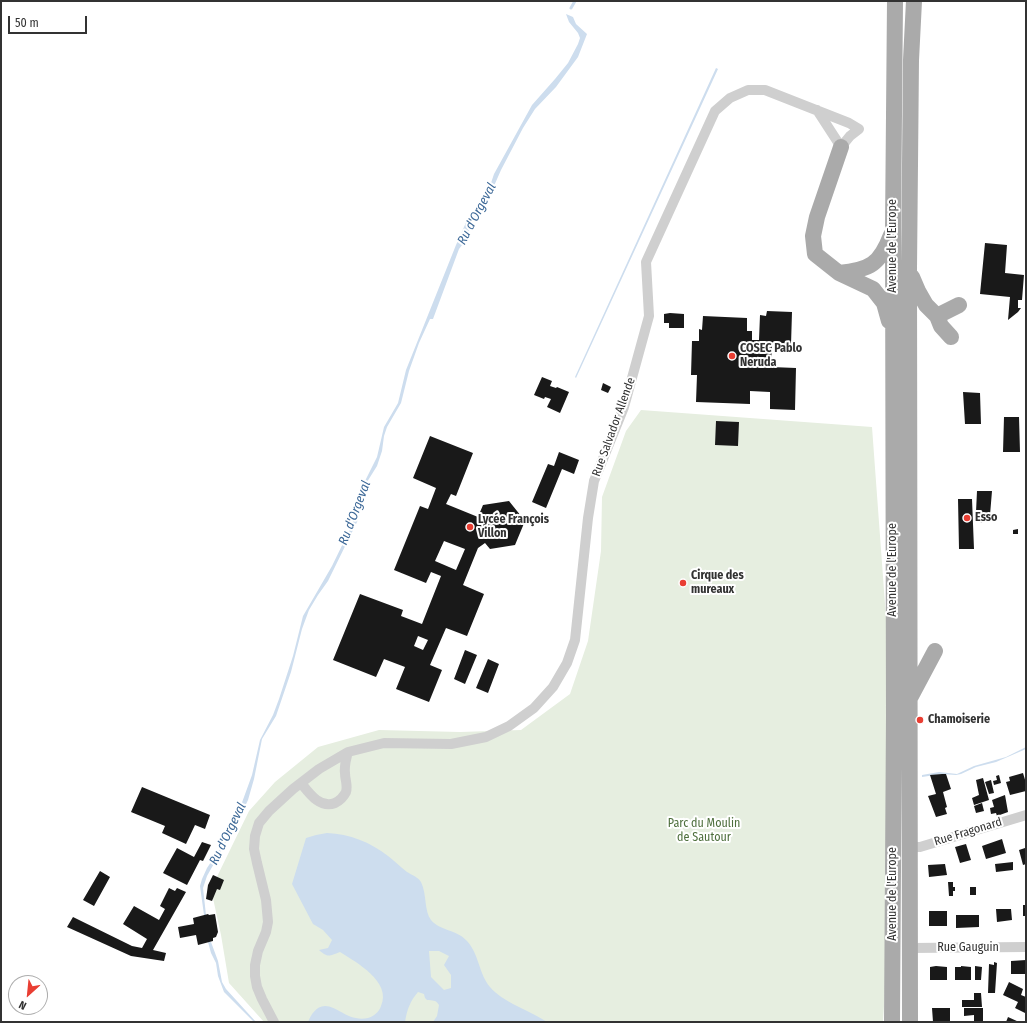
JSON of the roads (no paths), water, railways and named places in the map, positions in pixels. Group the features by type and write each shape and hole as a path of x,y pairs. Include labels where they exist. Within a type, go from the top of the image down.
{"main road":[{"name":"Avenue de l'Europe","path":"892,1022 894,716 893,228 895,1"},
{"name":"Avenue de l'Europe","path":"910,1022 909,269 911,60 914,1"},
{"path":"841,147 817,217 813,236 815,254 839,273 873,289 884,303 893,331"},
{"path":"839,273 857,272 875,263 885,250 893,228"},
{"path":"909,269 918,292 926,305 937,316 941,326 951,337"},
{"path":"937,316 959,305"},
{"path":"909,699 935,651"}],"street":[{"name":"Rue Salvador Allende","path":"274,1022 257,987 255,976 255,965 258,951 266,932 268,922 266,900 256,863 254,848 254,836 259,823 269,811 318,769 348,752 384,743 451,744 486,737 509,726 534,708 553,687 567,663 575,640 588,518 594,481 624,406 649,316 646,262 715,111 730,98 748,90 765,90 849,123 859,129 850,136 841,147"},
{"path":"817,110 841,147"},
{"path":"301,783 312,797 321,803 330,805 339,801 346,792 347,784 345,763 348,752"},
{"name":"Rue Fragonard","path":"910,847 920,847 1026,815"},
{"name":"Rue Gauguin","path":"910,948 1026,947"}],"water":[{"path":"566,14 573,17 576,24 587,34 578,57 556,87 535,109 523,128 501,170 483,211 471,224 466,240 459,249 433,319 430,319 419,343 409,371 401,403 387,427 377,466 367,482 362,507 357,522 328,581 309,610 302,629 291,672 276,716 262,739 248,800 207,876 203,888 206,915 204,915 200,886 202,879 207,868 225,841 240,808 252,775 260,740 273,715 279,699 293,656 303,616 332,566 350,529 358,508 364,483 377,457 384,427 398,403 406,370 456,245 468,218 478,212 489,189 494,174 532,105 568,63 578,44 580,38 578,33 569,22"},
{"path":"716,68 718,69 576,378 575,377"},
{"path":"1026,747 1026,749 996,762 976,767 961,774 956,775 942,774 922,777 922,775 939,772 957,774 974,766 1006,757"},
{"path":"327,833 344,835 367,843 381,851 407,872 415,876 421,882 423,887 427,912 431,920 435,924 458,934 467,941 474,952 486,982 490,987 509,1002 547,1022 433,1022 437,1016 438,1003 427,1000 424,994 418,992 409,1006 405,1022 308,1022 316,1009 322,1006 334,1008 355,1018 368,1018 379,1010 383,997 377,981 355,961 340,952 329,956 319,950 328,948 332,940 323,930 313,924 292,884 306,838","holes":["429,951 439,951 449,956 444,965 451,975 451,988 444,990 431,977"]},
{"path":"208,942 211,942 218,961 222,982 226,989 256,1022 254,1022 224,992 218,976 216,963"}],"waterway":[{"name":"Ru d'Orgeval","path":"571,8 575,1"}],"place":[{"name":"COSEC Pablo Neruda","path":"732,356"},
{"name":"Esso","path":"967,518"},
{"name":"Lycée François Villon","path":"470,527"},
{"name":"Cirque des mureaux","path":"683,583"},
{"name":"Chamoiserie","path":"920,720"}],"park label":[{"name":"Parc du Moulin de Sautour","path":"704,831"}]}
